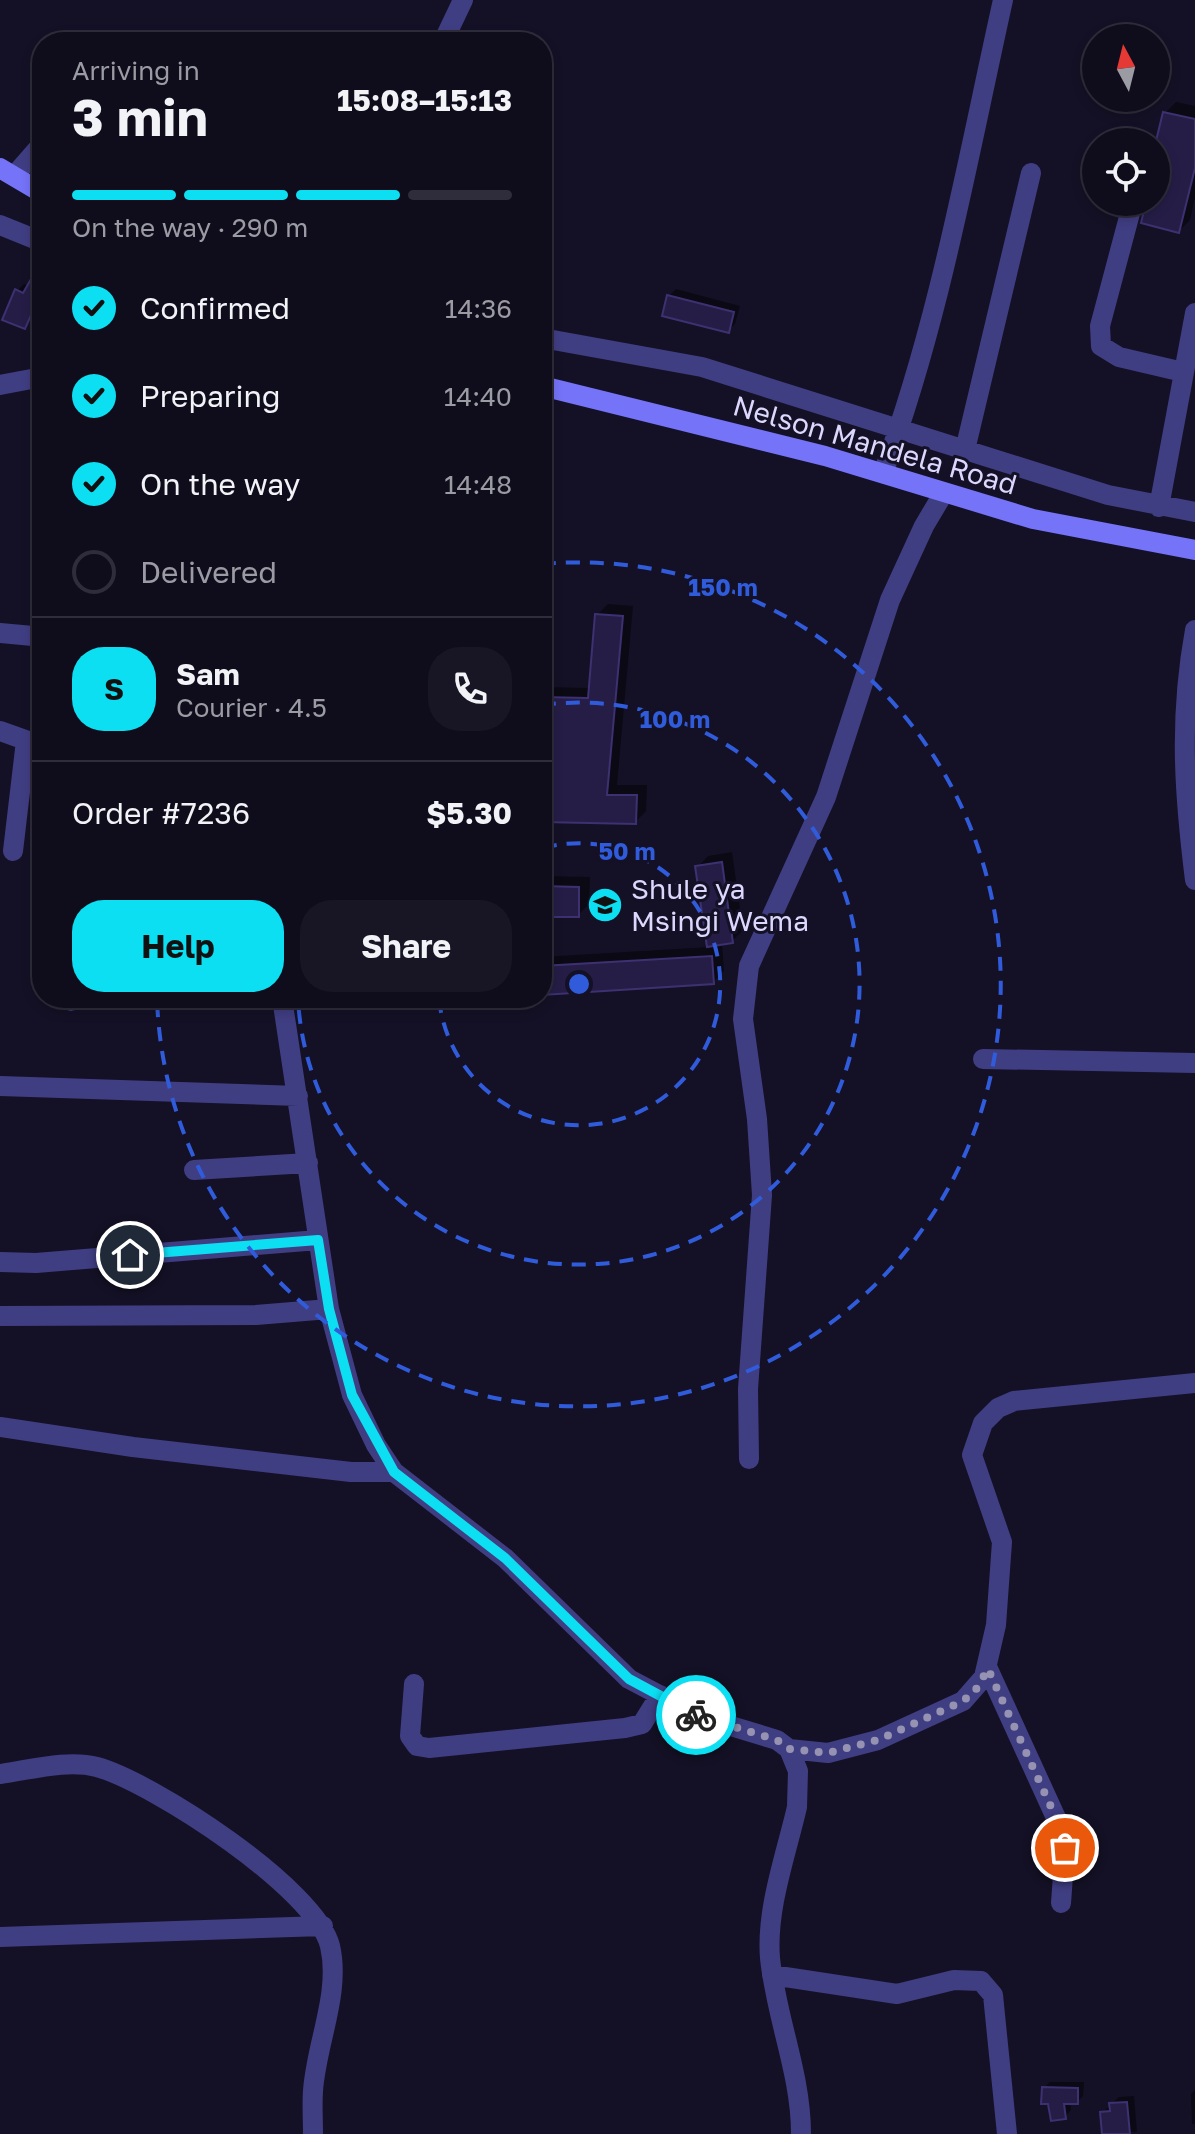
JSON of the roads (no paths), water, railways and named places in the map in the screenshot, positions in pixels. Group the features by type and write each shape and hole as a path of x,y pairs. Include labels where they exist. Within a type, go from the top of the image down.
{"main road":[{"path":"7,172 32,187"},
{"name":"Nelson Mandela Road","path":"552,388 779,444 1033,519 1195,550"}],"street":[{"path":"448,32 463,0"},
{"path":"883,473 900,427 954,221 1003,0"},
{"path":"7,172 32,152"},
{"path":"965,450 1031,173"},
{"path":"1129,216 1100,326 1101,346 1119,357 1183,372"},
{"path":"0,225 32,238"},
{"path":"1159,507 1195,313"},
{"path":"552,340 702,367 900,427 1094,491 1159,507 1195,512"},
{"path":"0,385 32,379"},
{"path":"749,1459 748,1389 762,1195 757,1119 743,1019 749,966 826,797 890,600 924,526 943,494"},
{"path":"1195,630 1186,687 1182,755 1195,880"},
{"path":"0,633 32,636"},
{"path":"0,731 32,742"},
{"path":"13,851 32,753"},
{"path":"284,1008 329,1309 352,1395 394,1472 505,1558 629,1679 701,1717 777,1740 789,1749 828,1753 878,1740 963,1701 975,1691 988,1669 996,1625 1002,1542 973,1465 973,1449 983,1423 998,1408 1014,1401 1195,1383"},
{"path":"983,1059 1195,1063"},
{"path":"0,1086 298,1096"},
{"path":"194,1170 308,1163"},
{"path":"0,1262 36,1263 318,1240"},
{"path":"0,1316 256,1315 329,1309"},
{"path":"0,1427 133,1447 351,1472 394,1472"},
{"path":"988,1669 1062,1831 1065,1848 1061,1903"},
{"path":"414,1684 410,1736 417,1746 429,1748 625,1728 642,1724 660,1695"},
{"path":"789,1749 799,1786 771,1924 772,1975 800,2096 801,2134"},
{"path":"0,1774 73,1764 97,1767 139,1785 261,1862 323,1926 330,1948 332,1976 313,2090 313,2134"},
{"path":"0,1937 323,1926"},
{"path":"772,1975 897,1994 954,1980 981,1981 993,1995 1007,2134"}],"place":[{"name":"Shule ya Msingi Wema","path":"605,905"}]}
